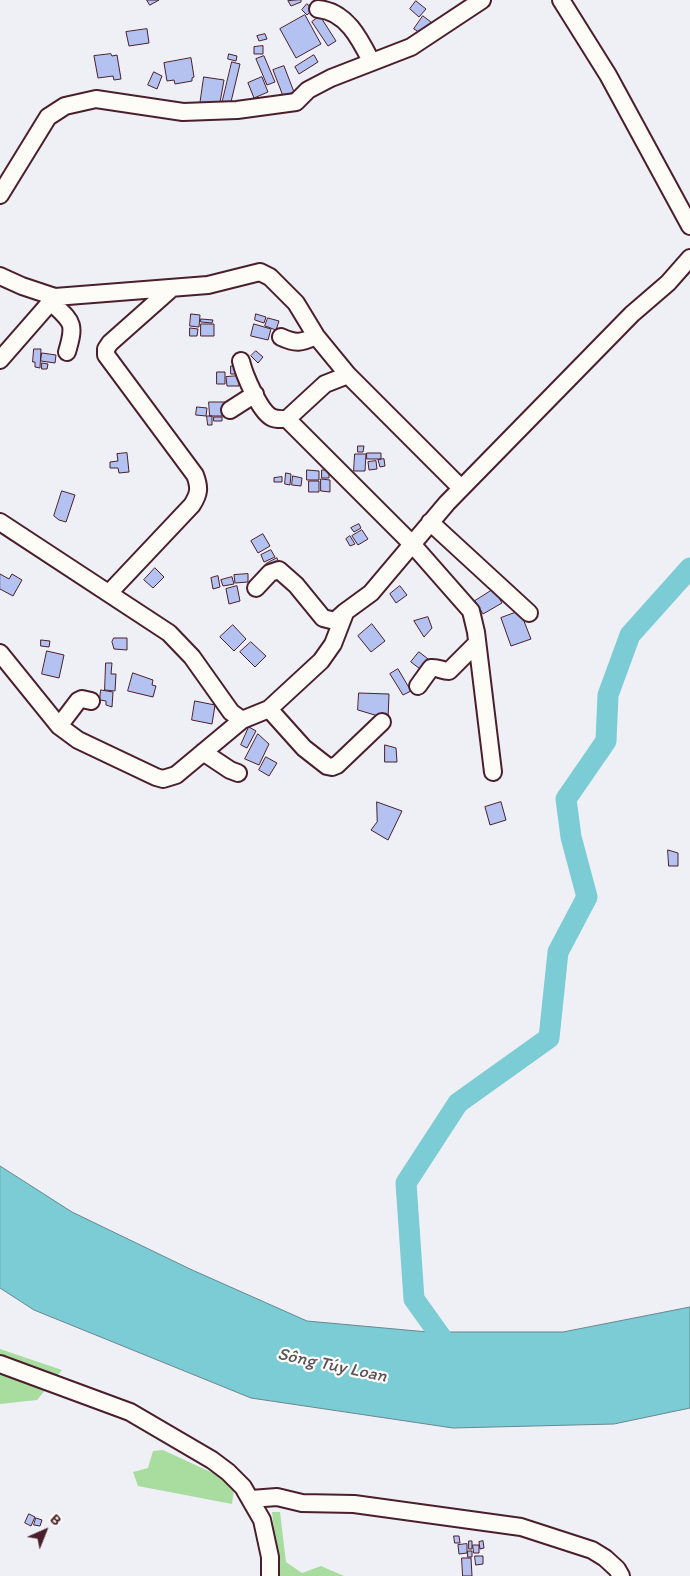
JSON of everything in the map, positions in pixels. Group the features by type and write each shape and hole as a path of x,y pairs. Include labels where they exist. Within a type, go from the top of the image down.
{"street":[{"path":"0,195 48,117 65,106 96,99 183,112 237,110 296,102 308,90 371,61 411,47 482,0"},
{"path":"561,0 608,75 690,226"},
{"path":"318,9 329,10 348,24 362,42 371,61"},
{"path":"256,588 270,573 279,570 296,585 323,618 335,621 371,593 461,488 632,314 668,283 690,258"},
{"path":"0,360 53,299 208,285 260,272 270,277 296,303 316,336 348,375 461,488"},
{"path":"0,276 53,299 70,319 72,336 67,352"},
{"path":"109,593 192,505 198,496 200,486 194,475 106,355 106,349 110,343 172,288"},
{"path":"281,337 293,343 305,341 316,336"},
{"path":"241,361 244,375 267,413 273,418 287,419 412,545 471,611 477,643 493,772"},
{"path":"287,419 325,384 348,375"},
{"path":"230,410 255,394"},
{"path":"0,522 169,633 192,657 231,712 242,720"},
{"path":"430,522 529,613"},
{"path":"0,653 59,726 78,740 163,779 176,775 242,720 269,709 321,661 333,644 345,612"},
{"path":"418,686 431,668 449,671 477,643"},
{"path":"59,726 78,701 82,699 91,700"},
{"path":"269,709 304,748 326,766 332,767 337,765 382,722"},
{"path":"203,752 230,770 238,773"},
{"path":"0,1364 130,1412 212,1460 228,1472 243,1487 262,1520 270,1557 270,1576"},
{"path":"251,1500 277,1498 302,1503 354,1504 521,1527 592,1550 605,1558 617,1569 621,1576"}],"green space":[{"path":"0,1349 62,1370 37,1400 0,1404"},
{"path":"163,1450 217,1475 234,1489 232,1504 138,1486 133,1472 148,1468 153,1451"},
{"path":"272,1512 280,1512 286,1562 302,1573 321,1566 344,1576 279,1576"}],"water":[{"name":"Sông Túy Loan","path":"0,1166 72,1212 190,1269 307,1321 428,1332 563,1332 690,1307 690,1408 614,1424 453,1428 251,1398 34,1310 0,1288"}],"building":[{"path":"147,0 159,0 150,5"},
{"path":"301,0 301,2 291,6 288,1"},
{"path":"416,1 426,9 419,17 410,9"},
{"path":"307,4 313,9 307,15 302,10"},
{"path":"305,15 321,44 296,58 280,29"},
{"path":"320,16 336,41 328,46 312,22"},
{"path":"423,16 431,22 422,34 414,29"},
{"path":"147,29 149,43 129,46 126,32"},
{"path":"265,34 267,39 259,41 257,36"},
{"path":"263,46 263,54 254,54 254,47"},
{"path":"111,54 112,56 117,55 121,79 114,80 113,76 98,78 94,56"},
{"path":"229,54 237,56 236,61 228,59"},
{"path":"314,55 318,62 299,74 295,67"},
{"path":"264,56 275,82 267,85 256,59"},
{"path":"191,58 194,77 192,81 175,84 174,80 167,81 164,63"},
{"path":"232,62 240,64 230,106 222,104"},
{"path":"284,66 294,92 283,96 273,70"},
{"path":"154,72 162,76 157,89 148,85"},
{"path":"204,77 224,80 219,108 200,105"},
{"path":"262,77 268,92 254,98 248,83"},
{"path":"191,314 200,315 199,327 190,326"},
{"path":"256,314 266,317 264,323 255,320"},
{"path":"268,318 279,321 276,330 265,326"},
{"path":"201,319 213,320 212,323 201,322"},
{"path":"201,324 214,324 214,336 201,336"},
{"path":"254,324 271,329 268,340 251,336"},
{"path":"190,328 198,329 197,336 190,336"},
{"path":"34,349 41,349 40,368 35,367 35,362 33,362"},
{"path":"256,351 263,357 258,363 251,356"},
{"path":"42,353 56,355 55,363 41,361"},
{"path":"42,363 48,364 47,369 42,369"},
{"path":"231,366 240,366 240,374 231,374"},
{"path":"217,372 225,372 225,384 217,384"},
{"path":"239,376 239,386 227,386 226,377"},
{"path":"209,402 226,402 226,416 210,416"},
{"path":"197,407 207,408 206,416 196,415"},
{"path":"207,416 212,416 212,425 208,425"},
{"path":"214,417 222,417 222,421 214,421"},
{"path":"358,446 364,446 363,452 358,452"},
{"path":"127,453 129,472 119,473 118,468 110,468 110,462 118,461 117,454"},
{"path":"367,453 381,453 381,459 367,459"},
{"path":"355,454 366,454 365,471 354,471"},
{"path":"384,459 385,466 380,467 378,460"},
{"path":"376,461 377,469 369,470 368,462"},
{"path":"307,470 319,471 319,480 307,480"},
{"path":"322,470 329,470 329,478 322,478"},
{"path":"286,473 291,474 290,485 285,484"},
{"path":"293,476 302,478 301,486 292,485"},
{"path":"282,477 282,482 274,482 274,478"},
{"path":"321,479 330,480 330,492 321,491"},
{"path":"309,481 319,481 319,492 309,492"},
{"path":"62,491 75,495 66,522 54,516"},
{"path":"359,524 361,528 354,532 351,528"},
{"path":"362,530 368,539 358,545 352,536"},
{"path":"263,534 270,546 258,553 251,541"},
{"path":"350,536 355,544 350,546 346,539"},
{"path":"271,550 275,557 264,562 261,555"},
{"path":"277,558 280,566 269,571 266,564"},
{"path":"155,568 164,577 153,588 144,580"},
{"path":"0,574 9,579 12,574 22,580 13,596 0,589"},
{"path":"248,574 248,582 235,583 234,575"},
{"path":"218,576 220,587 213,589 211,578"},
{"path":"232,577 234,584 223,586 221,580"},
{"path":"237,586 240,601 229,604 226,589"},
{"path":"400,586 407,595 396,603 390,594"},
{"path":"494,589 502,603 483,614 475,601"},
{"path":"520,611 531,639 511,646 501,618"},
{"path":"428,617 432,628 424,637 414,621"},
{"path":"372,624 385,641 371,652 358,636"},
{"path":"233,625 246,639 234,651 220,637"},
{"path":"114,638 127,638 127,650 114,649 112,642"},
{"path":"41,640 50,641 49,647 41,646"},
{"path":"251,642 266,656 255,667 240,652"},
{"path":"47,651 64,655 59,678 42,674"},
{"path":"419,652 432,662 424,672 411,662"},
{"path":"106,663 112,663 111,674 116,674 115,691 105,690"},
{"path":"398,669 411,691 403,695 390,674"},
{"path":"133,673 153,680 152,685 156,686 153,697 128,691"},
{"path":"101,690 113,692 112,707 106,705 106,701 100,700"},
{"path":"359,693 389,694 388,719 358,710"},
{"path":"195,701 215,705 212,724 192,720"},
{"path":"249,727 256,731 247,748 241,745"},
{"path":"258,734 269,744 259,765 245,759"},
{"path":"385,745 396,748 397,762 385,762"},
{"path":"266,757 277,763 269,776 259,770"},
{"path":"377,802 402,811 388,840 371,830 377,822"},
{"path":"501,802 506,820 490,825 485,807"},
{"path":"668,850 678,853 678,866 669,866"},
{"path":"29,1514 35,1517 31,1526 25,1523"},
{"path":"36,1518 42,1520 40,1526 34,1525"},
{"path":"454,1536 459,1536 460,1543 455,1543"},
{"path":"469,1541 472,1541 472,1549 469,1549"},
{"path":"483,1541 484,1548 480,1549 479,1542"},
{"path":"467,1544 467,1553 459,1554 458,1545"},
{"path":"473,1545 479,1545 479,1553 474,1553"},
{"path":"468,1551 472,1551 472,1557 468,1557"},
{"path":"475,1556 483,1556 483,1564 476,1565"},
{"path":"462,1558 471,1558 472,1576 463,1576"}],"waterway":[{"path":"454,1355 414,1299 406,1183 458,1103 549,1038 558,952 587,897 571,837 566,799 606,741 608,695 630,635 690,568"}]}
